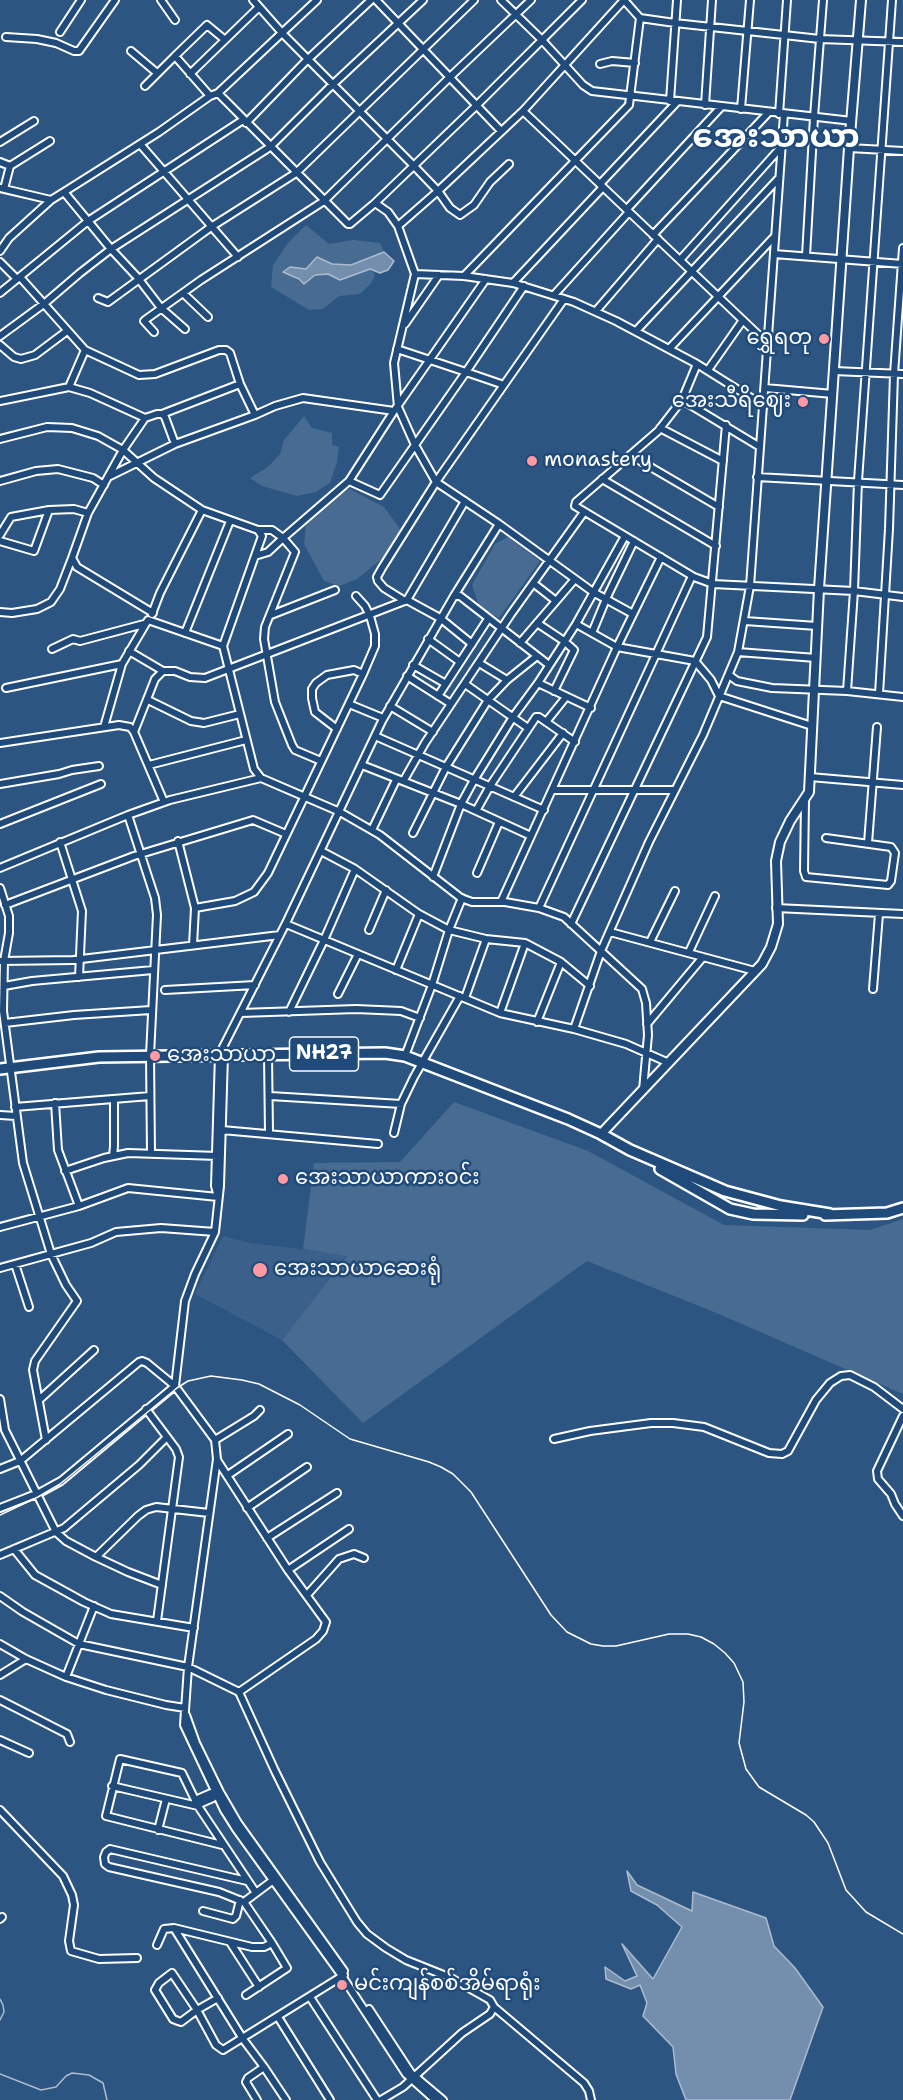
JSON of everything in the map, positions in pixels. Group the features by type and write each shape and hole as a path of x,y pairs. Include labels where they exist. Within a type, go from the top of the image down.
{"highway":[{"name":"NH27","path":"0,1069 99,1057 150,1055 385,1053 405,1056 601,1134 730,1209 753,1214 830,1214 887,1213 903,1208"},
{"name":"NH27","path":"630,1150 725,1191 781,1206 830,1214"}],"main road":[{"path":"601,1134 755,971 771,947 778,924 776,861 780,842 809,792 826,480 861,0"}],"street":[{"path":"60,32 81,0"},
{"path":"6,37 47,41 79,51 115,0"},
{"path":"161,0 175,20"},
{"path":"253,0 283,34 438,191 450,208 460,215 474,205 490,182 509,164"},
{"path":"0,251 9,238 51,200 218,93 317,0"},
{"path":"0,293 88,221 245,122 371,0"},
{"path":"376,0 501,131"},
{"path":"0,336 111,249 270,147 423,0"},
{"path":"98,298 108,302 211,227 296,173 474,0"},
{"path":"501,0 583,85 592,91 852,121"},
{"path":"154,332 144,321 324,201 531,0"},
{"path":"218,93 324,201 350,224 477,105 582,0"},
{"path":"398,226 523,111 565,66 596,28 624,0 640,18 820,39 903,42"},
{"path":"513,283 673,101 676,0"},
{"path":"705,105 712,0"},
{"path":"741,109 750,0"},
{"path":"574,1029 601,951 649,842 703,735 729,675 738,652 745,621 750,586 780,178 787,0"},
{"path":"806,256 823,0"},
{"path":"847,691 858,481 892,0"},
{"path":"190,74 259,7"},
{"path":"464,276 629,105 640,18"},
{"path":"146,86 207,25 224,39"},
{"path":"131,51 157,73"},
{"path":"175,56 210,96"},
{"path":"600,64 606,61 635,63"},
{"path":"554,295 721,107"},
{"path":"523,111 768,344"},
{"path":"596,311 656,237 769,112"},
{"path":"0,142 34,121"},
{"path":"50,141 10,166 2,188 51,200"},
{"path":"140,144 238,257"},
{"path":"680,260 782,146"},
{"path":"849,148 903,151"},
{"path":"0,162 10,166"},
{"path":"636,331 780,178"},
{"path":"64,192 138,278 161,309 185,329"},
{"path":"375,202 388,212 398,226 415,274 394,363 396,409 436,482 593,592 633,614"},
{"path":"669,349 776,235"},
{"path":"879,694 886,596 894,374 903,248"},
{"path":"774,254 902,264"},
{"path":"0,262 45,303 85,351 131,372 155,374 219,350 226,350 230,353 240,384 255,416"},
{"path":"415,274 464,276 513,283 554,295 596,311 697,363 764,406"},
{"path":"402,329 439,275"},
{"path":"255,556 268,552 349,481 486,279"},
{"path":"349,481 380,495 524,286"},
{"path":"184,294 208,317"},
{"path":"472,644 440,618 380,585 377,578 436,482 564,299"},
{"path":"708,370 743,320"},
{"path":"0,345 14,357 21,359 34,355 67,331"},
{"path":"398,348 504,385"},
{"path":"69,387 85,351"},
{"path":"697,363 682,399 660,428 574,504 692,576 713,584 854,591 903,597"},
{"path":"834,370 903,374"},
{"path":"0,612 12,613 37,609 51,602 60,589 88,513 123,450 145,418 162,414 240,384"},
{"path":"0,401 69,387 90,393 145,418"},
{"path":"765,388 832,394"},
{"path":"110,476 175,444 255,416 275,406 303,398 396,409"},
{"path":"682,399 760,447"},
{"path":"162,414 175,444"},
{"path":"571,924 707,637 726,425"},
{"path":"0,440 46,427 72,428 98,436 123,450 154,478 202,510 258,530 272,530 283,538 295,552 265,627 264,639 275,702 292,746 295,750 321,761"},
{"path":"660,428 723,461"},
{"path":"630,456 719,507"},
{"path":"0,481 36,471 58,469 93,478 104,485"},
{"path":"757,477 903,485"},
{"path":"602,479 716,546"},
{"path":"129,651 164,670 175,671 190,677 205,678 406,601 465,501"},
{"path":"0,535 11,517 49,510 74,509 88,513"},
{"path":"0,541 34,550 49,510"},
{"path":"104,728 122,664 153,613 160,592 202,510"},
{"path":"404,780 451,704 584,512"},
{"path":"185,633 230,521"},
{"path":"0,1508 37,1494 61,1481 176,1386 185,1301 215,1232 218,1197 221,1055 340,812 383,718 440,618 499,524"},
{"path":"258,530 262,536 223,646 254,769 261,778 340,812 372,830 462,898 472,902 501,902 539,908 564,917 642,989 646,1003 647,1024 644,1090"},
{"path":"433,878 460,804 513,717 576,624 625,536"},
{"path":"592,633 634,541"},
{"path":"501,902 617,647 661,557"},
{"path":"72,558 77,567 153,613"},
{"path":"539,908 692,576"},
{"path":"520,643 575,579"},
{"path":"533,583 556,601"},
{"path":"271,615 335,590"},
{"path":"195,908 235,902 254,892 268,873 375,646 375,634 370,616 356,596"},
{"path":"454,596 460,596 549,665"},
{"path":"438,696 488,619"},
{"path":"745,621 818,626"},
{"path":"52,649 73,639 80,640 147,622 223,646"},
{"path":"537,624 564,641 574,652 554,692"},
{"path":"576,624 617,647 695,661 711,680 719,696 812,726"},
{"path":"428,639 460,662"},
{"path":"738,652 816,658"},
{"path":"412,833 446,767 488,700 507,680 537,656"},
{"path":"479,663 507,680"},
{"path":"6,688 122,664"},
{"path":"413,665 446,684"},
{"path":"134,732 155,679 164,670"},
{"path":"337,729 315,712 312,689 327,675 354,670 363,674"},
{"path":"729,675 737,681 772,688 847,691 903,697"},
{"path":"407,676 451,704"},
{"path":"538,683 591,708"},
{"path":"465,684 528,728"},
{"path":"546,722 566,697"},
{"path":"148,700 191,721 204,723 240,714"},
{"path":"349,704 383,718"},
{"path":"390,706 433,732"},
{"path":"476,811 536,717 575,742"},
{"path":"0,743 119,725 130,727 164,802"},
{"path":"868,843 877,727"},
{"path":"514,797 563,733"},
{"path":"375,736 543,810"},
{"path":"149,765 246,740"},
{"path":"362,765 396,780 404,780 531,836"},
{"path":"0,784 99,766"},
{"path":"810,777 903,785"},
{"path":"0,868 128,814 164,802 261,778"},
{"path":"372,830 396,780"},
{"path":"0,824 101,784"},
{"path":"552,790 675,790"},
{"path":"805,800 804,871 806,877 888,885 891,881 894,850 891,847 826,838"},
{"path":"128,814 155,897 157,915 151,1010 151,1153"},
{"path":"5,904 141,853 253,820 286,834"},
{"path":"477,873 499,822"},
{"path":"60,842 82,911 79,977"},
{"path":"178,842 195,908 193,945"},
{"path":"321,851 356,869 419,914 449,930 486,939 525,944 561,962 590,986"},
{"path":"289,1012 356,869"},
{"path":"0,888 9,923 2,961 5,1023 23,1163 51,1254 66,1285 77,1301 34,1361 33,1370 46,1440"},
{"path":"369,930 386,890"},
{"path":"650,942 675,891"},
{"path":"689,952 715,897"},
{"path":"405,1056 462,898"},
{"path":"776,908 903,914"},
{"path":"396,970 419,914"},
{"path":"873,989 879,914"},
{"path":"0,923 9,923"},
{"path":"286,924 500,1013 574,1029 626,1044 669,1063"},
{"path":"610,932 755,971"},
{"path":"2,961 80,960 280,935"},
{"path":"394,1133 401,1104 414,1077 463,998 486,939"},
{"path":"500,1013 525,944"},
{"path":"338,994 358,954"},
{"path":"647,1024 703,957"},
{"path":"537,1022 561,962"},
{"path":"4,986 32,981 153,970"},
{"path":"165,990 255,985"},
{"path":"240,1013 356,1009 401,1011 420,1018"},
{"path":"5,1023 74,1015 151,1010"},
{"path":"219,1156 222,1130 221,1055"},
{"path":"268,1055 269,1133"},
{"path":"15,1107 150,1096"},
{"path":"270,1096 401,1104"},
{"path":"112,1156 114,1099"},
{"path":"55,1103 58,1150 79,1206"},
{"path":"0,1115 16,1116"},
{"path":"222,1130 378,1144"},
{"path":"65,1171 112,1156 151,1153 219,1156"},
{"path":"0,1218 1,1226 79,1206 128,1188 218,1197"},
{"path":"0,1268 91,1243 116,1232 161,1228 215,1232"},
{"path":"15,1264 29,1307"},
{"path":"39,1400 94,1350"},
{"path":"0,1469 20,1461 142,1361 176,1386 215,1440 217,1459 188,1667 185,1708 196,1743 218,1793 275,1879 344,1975 413,2078 435,2100"},
{"path":"554,1439 590,1431 651,1423 674,1423 704,1427 769,1453 782,1454 788,1451 816,1400 830,1383 841,1376 850,1375 874,1387 903,1409"},
{"path":"0,1399 3,1431 56,1532 66,1541 96,1557 162,1585"},
{"path":"146,1409 176,1449 179,1457 157,1622"},
{"path":"215,1440 260,1410"},
{"path":"903,1416 878,1471 878,1479 891,1494 903,1516"},
{"path":"228,1474 288,1434"},
{"path":"0,1555 64,1528 131,1472 167,1437"},
{"path":"217,1459 288,1570 326,1619 326,1626 316,1639 239,1692"},
{"path":"247,1508 307,1467"},
{"path":"267,1538 337,1494"},
{"path":"96,1557 147,1510 156,1507 209,1513"},
{"path":"288,1570 349,1529"},
{"path":"14,1548 35,1575 111,1614 194,1628"},
{"path":"307,1595 339,1559 354,1554 364,1558"},
{"path":"0,1596 79,1644 188,1667 239,1692 320,1862 357,1922 367,1934 406,1960 469,1987 490,2000 494,2007 584,2083 591,2100"},
{"path":"66,1677 94,1606"},
{"path":"0,1644 66,1677 106,1690 185,1708"},
{"path":"0,1675 26,1659"},
{"path":"0,1700 67,1734 70,1742"},
{"path":"0,1740 29,1753"},
{"path":"222,1845 106,1816 118,1760 182,1773 196,1804 256,1893"},
{"path":"112,1786 196,1804 213,1798 218,1793"},
{"path":"158,1830 166,1799"},
{"path":"0,1812 63,1876 74,1905 69,1941 71,1951 99,1959 137,1958"},
{"path":"246,1995 287,1968 242,1901 219,1892 109,1867 105,1864 106,1852 110,1849 247,1881"},
{"path":"203,1911 233,1919 242,1901 275,1879"},
{"path":"157,1946 164,1929 174,1928 252,1947 272,1944"},
{"path":"174,1928 243,2039 285,2100"},
{"path":"230,1942 259,1987"},
{"path":"218,1998 197,2010 181,2022 173,2019 155,1990 156,1986 172,1973 197,2010 220,2048 224,2050 344,1975"},
{"path":"310,1996 379,2100 413,2078 462,2033 490,2014 494,2007"},
{"path":"278,2017 330,2100"},
{"path":"257,2100 246,2082 264,2067"},
{"path":"413,2078 443,2100"}],"shaded area":[{"path":"306,225 329,244 353,240 380,243 384,252 351,265 332,264 317,257 306,269 290,267 284,271 304,284 315,275 328,274 340,280 370,269 375,275 371,283 360,294 339,296 323,309 309,310 271,287 273,265 288,243"},
{"path":"384,252 394,261 388,270 380,273 370,269 340,280 328,274 315,275 304,284 299,279 283,272 290,267 306,269 317,257 332,264 351,265"},
{"path":"304,416 312,428 332,433 332,445 339,447 330,483 316,492 297,496 262,486 250,478 268,467 280,454 284,440"},
{"path":"350,489 384,507 400,529 395,544 384,557 357,579 339,586 324,581 304,544 306,525 330,498"},
{"path":"508,537 540,561 499,618 479,606 472,585 495,544"},
{"path":"454,1102 588,1151 724,1225 870,1230 903,1219 903,1394 714,1312 587,1261 363,1423 282,1340 347,1256 303,1249 314,1163 400,1162"},
{"path":"223,1236 251,1243 347,1255 282,1340 195,1294"},
{"path":"627,1871 637,1885 692,1911 693,1892 766,1918 774,1946 795,1968 823,2007 790,2100 686,2100 676,2074 673,2047 643,2016 647,2003 640,1985 631,1989 606,1979 605,1967 625,1981 637,1976 622,1944 653,1979 682,1927 657,1905 631,1891"}],"waterway":[{"path":"0,1999 4,2012 0,2020"},
{"path":"0,2074 41,2090 56,2087 72,2073 89,2075 103,2083 107,2100"}],"railway":[{"path":"0,1515 60,1484 177,1388 188,1381 211,1376 259,1384 300,1405 350,1439 441,1467 453,1474 471,1492 551,1615 567,1632 591,1644 603,1646 616,1646 669,1634 688,1634 701,1637 725,1653 734,1663 743,1682 744,1702 739,1743 746,1769 759,1787 814,1822 828,1843 846,1890 866,1912 903,1934"}],"place":[{"name":"ရွှေရတု","path":"824,339"},
{"name":"အေးသီရိဈေး","path":"803,402"},
{"name":"monastery","path":"532,461"},
{"name":"အေးသာယာ","path":"155,1056"},
{"name":"အေးသာယာကားဝင်း","path":"283,1179"},
{"name":"အေးသာယာဆေးရုံ","path":"260,1270"},
{"name":"မင်းကျန်စစ်အိမ်ရာရုံး","path":"342,1985"}],"district":[{"name":"အေးသာယာ","path":"776,138"}]}
